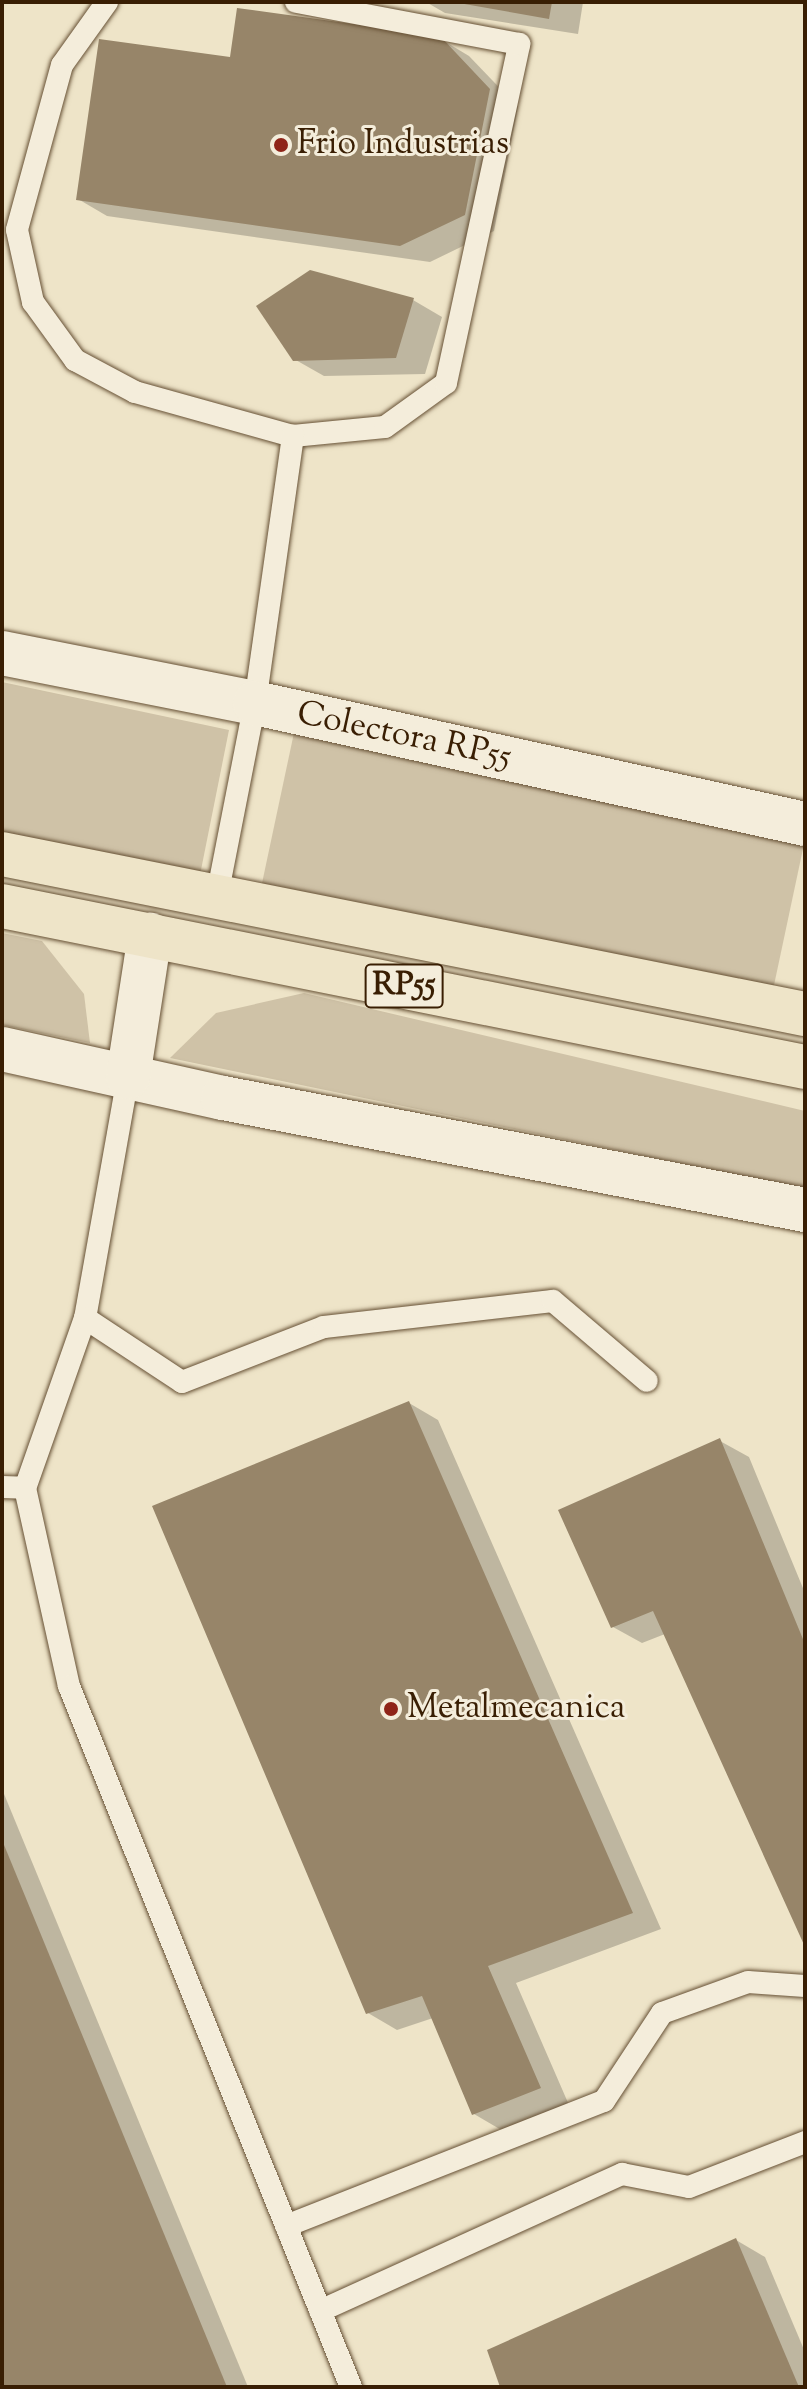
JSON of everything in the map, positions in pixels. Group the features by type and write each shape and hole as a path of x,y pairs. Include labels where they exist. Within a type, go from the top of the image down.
{"highway":[{"name":"RP55","path":"2,854 805,1014"},
{"name":"RP55","path":"2,906 805,1067"}],"street":[{"name":"Colectora RP55","path":"2,653 255,703 805,824"},
{"path":"128,1077 150,935"},
{"path":"2,1049 128,1077 805,1210"}],"lane":[{"path":"107,2 62,65 17,230 33,302 75,360 135,392 293,436 385,427 446,383 519,44 296,2"},
{"path":"217,896 255,703 293,436"},
{"path":"128,1077 85,1318 25,1488 69,1686 351,2387"},
{"path":"85,1318 182,1382 324,1327 553,1301 647,1381"},
{"path":"2,1487 25,1488"},
{"path":"286,2226 604,2101 662,2013 748,1982 805,1986"},
{"path":"320,2311 622,2174 689,2187 805,2142"}],"shaded area":[{"path":"2,682 229,730 200,875 2,835"},
{"path":"295,728 805,836 772,996 261,887"},
{"path":"2,933 42,941 84,994 90,1043 2,1025"},
{"path":"304,993 805,1111 805,1189 170,1058 216,1013"}],"building":[{"path":"453,2 552,2 549,19"},
{"name":"Frio Industrias","path":"237,8 440,36 490,89 465,215 400,246 76,200 99,39 230,57"},
{"path":"310,270 414,298 396,358 293,361 256,306"},
{"name":"Metalmecanica","path":"409,1401 633,1913 488,1966 541,2088 472,2115 422,1996 366,2014 152,1506"},
{"name":"Metalmecanica","path":"720,1438 805,1644 805,1947 653,1611 611,1628 558,1510"},
{"path":"2,1840 227,2387 2,2387"},
{"path":"736,2238 799,2387 500,2387 487,2350"}],"place":[{"name":"Frio Industrias","path":"281,145"},
{"name":"Metalmecanica","path":"391,1709"}]}
